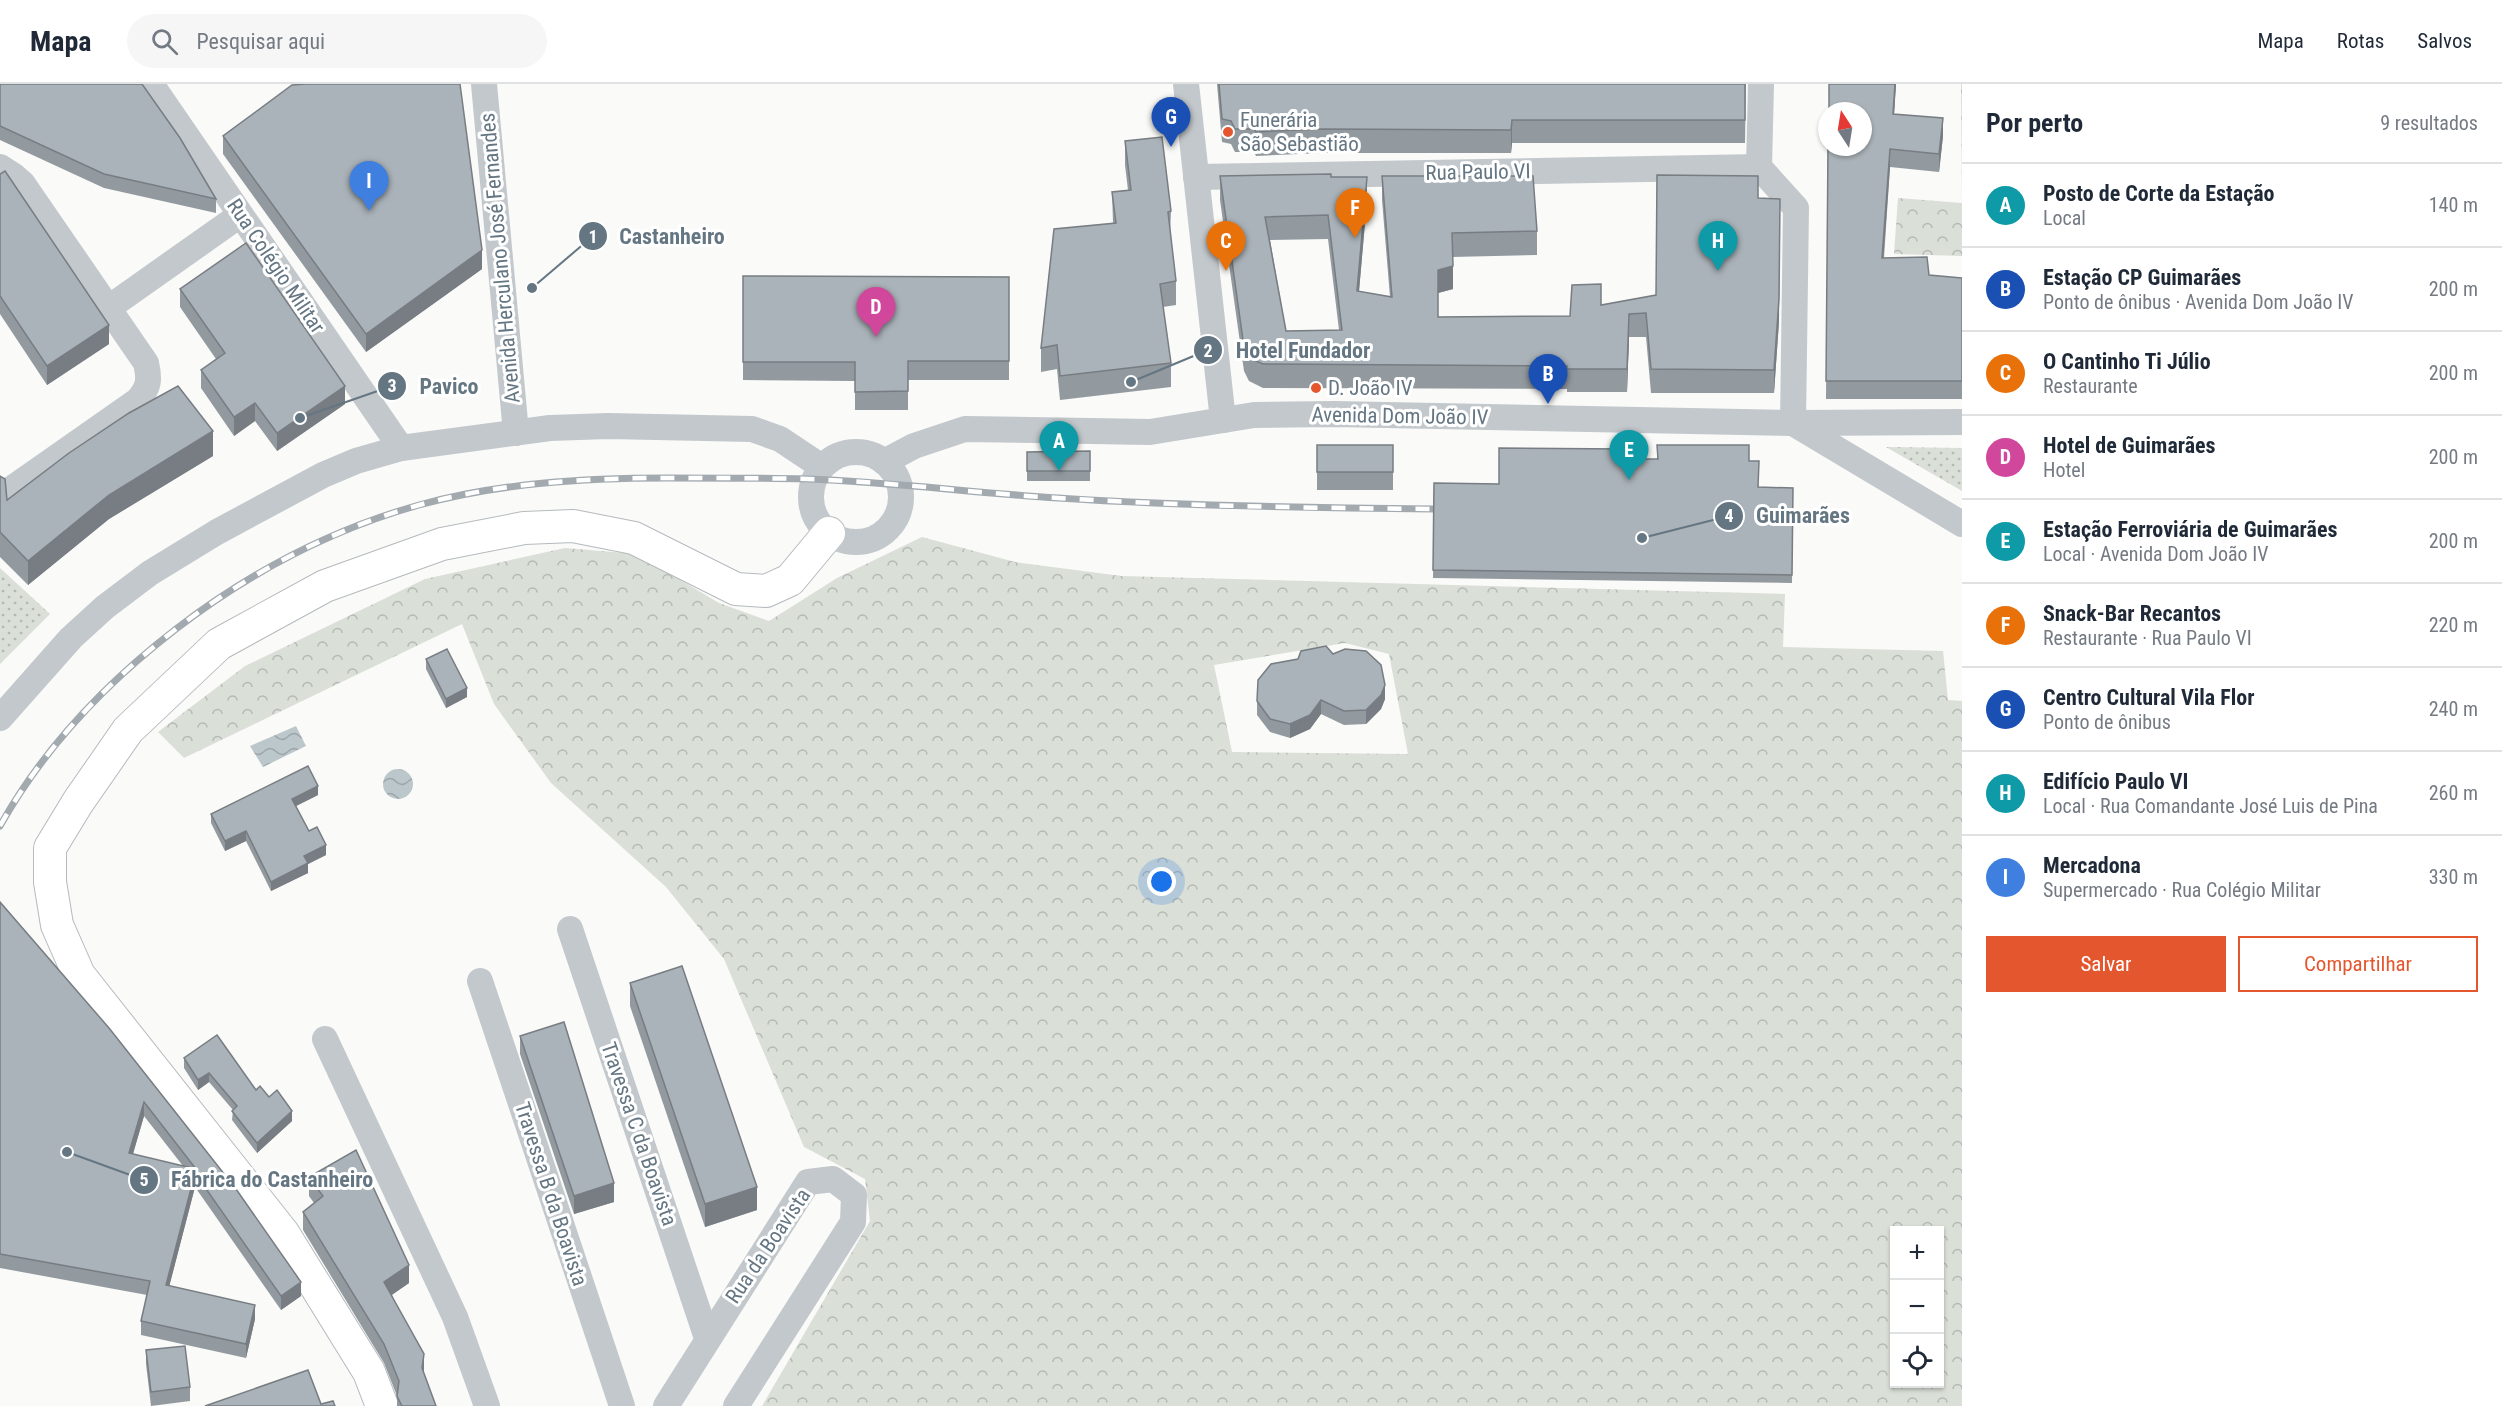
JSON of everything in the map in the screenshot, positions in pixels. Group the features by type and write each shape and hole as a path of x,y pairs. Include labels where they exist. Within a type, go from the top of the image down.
{"main road":[{"path":"382,1406 369,1372 283,1233 79,975 57,925 50,882 50,848 78,802 128,730 219,644 326,586 442,544 524,528 573,526 634,538 736,589 766,591 790,580 829,533"}],"street":[{"name":"Rua Colégio Militar","path":"151,84 401,448"},
{"name":"Avenida Herculano José Fernandes","path":"484,84 516,433"},
{"path":"1186,84 1223,420"},
{"path":"1761,84 1759,167 1796,208 1793,423"},
{"path":"0,167 23,184 146,363 150,378 145,391 137,401 10,490"},
{"name":"Rua Paulo VI","path":"1196,177 1759,167"},
{"path":"107,309 240,215"},
{"name":"Avenida Dom João IV","path":"884,462 914,446 965,429 1150,432 1254,414 1793,423 1962,422"},
{"name":"Avenida Dom João IV","path":"1793,423 1962,524"},
{"path":"0,717 71,638 105,607 150,573 216,532 323,475 356,461 401,448 550,428 608,426 752,429 780,439 822,467"},
{"path":"853,452 873,455 884,462 891,470 900,491 899,507 892,523 873,538 855,542 829,533 818,521 812,507 811,490 822,467 836,456 853,452"},
{"name":"Travessa C da Boavista","path":"570,929 707,1338"},
{"name":"Travessa B da Boavista","path":"480,981 622,1406"},
{"path":"325,1038 455,1317 487,1406"},
{"name":"Rua da Boavista","path":"666,1406 808,1182 833,1179 854,1195 852,1222 736,1406"}],"green space":[{"path":"1961,84 1962,84 1962,203"},
{"path":"1898,198 1962,203 1962,256 1894,254"},
{"path":"1886,447 1962,448 1962,491"},
{"path":"922,537 1015,562 1121,576 1785,594 1783,647 1943,651 1948,700 1962,701 1962,1406 762,1406 870,1221 865,1179 804,1147 724,959 666,887 551,783 494,704 462,624 184,758 158,732 245,666 425,579 565,548 637,554 719,603 769,621 837,578","holes":["1345,643 1389,654 1408,754 1232,752 1214,665"]},
{"path":"0,568 50,614 0,664"}],"water":[{"path":"296,726 306,746 263,767 250,746"},
{"path":"398,769 404,770 412,778 412,790 404,798 398,799 392,798 384,790 383,784 384,778 392,770"}],"building":[{"path":"0,84 142,84 180,138 216,199 104,174 0,126"},
{"path":"460,84 482,250 366,334 223,136 292,85"},
{"path":"1219,84 1745,84 1745,120 1512,120 1511,130 1321,129 1256,132 1254,129 1235,129 1231,121 1222,119"},
{"path":"1829,84 1895,84 1893,114 1943,118 1939,154 1890,149 1882,258 1927,257 1929,275 1962,278 1962,381 1826,381 1828,156 1872,156 1872,102 1829,102"},
{"path":"1162,137 1176,281 1160,284 1171,363 1060,376 1057,345 1041,348 1054,229 1116,223 1112,192 1131,190 1125,141"},
{"path":"5,171 109,325 47,366 0,296 0,174"},
{"path":"1331,174 1331,177 1367,177 1357,291 1392,297 1382,176 1533,176 1537,231 1452,233 1453,266 1438,270 1438,317 1570,316 1572,285 1601,284 1601,305 1656,295 1657,175 1758,176 1758,198 1780,199 1779,298 1774,370 1651,369 1646,313 1629,314 1627,369 1567,369 1567,366 1263,364 1249,358 1244,347 1220,176","holes":["1328,215 1342,330 1286,331 1265,217"]},
{"path":"246,243 345,386 277,433 255,403 234,417 201,370 225,353 180,289"},
{"path":"743,276 1009,277 1009,361 908,361 908,391 855,392 855,362 743,362"},
{"path":"178,386 213,431 109,495 28,561 0,532 0,476 5,479 7,500 69,453 129,413"},
{"path":"1317,445 1393,445 1393,472 1317,472"},
{"path":"1657,445 1749,445 1749,461 1759,461 1758,487 1793,488 1792,575 1433,570 1434,483 1499,484 1499,448 1624,449 1624,459 1658,459"},
{"path":"1090,451 1090,471 1027,471 1027,452"},
{"path":"1326,646 1333,654 1345,649 1366,651 1381,665 1385,685 1381,695 1366,710 1344,711 1321,700 1310,715 1290,724 1270,719 1257,701 1258,680 1271,664 1298,659 1301,651"},
{"path":"447,649 467,688 446,699 426,659"},
{"path":"308,766 318,786 292,799 309,831 317,827 326,845 304,856 308,863 271,882 246,831 225,841 211,814"},
{"path":"0,902 109,1028 236,1189 301,1282 281,1296 195,1173 166,1285 255,1305 246,1344 141,1321 150,1281 0,1254","holes":["144,1102 196,1169 129,1153"]},
{"path":"682,966 757,1187 705,1204 630,983"},
{"path":"564,1022 614,1183 574,1196 520,1036"},
{"path":"217,1035 256,1090 260,1086 269,1097 277,1090 292,1111 257,1143 232,1111 237,1106 209,1073 198,1080 184,1058"},
{"path":"356,1150 409,1265 384,1282 424,1354 422,1368 436,1406 402,1406 397,1396 399,1381 384,1344 303,1212 323,1196 309,1177"},
{"path":"185,1346 190,1387 151,1392 146,1350"},
{"path":"308,1370 321,1404 333,1401 335,1406 205,1406"}],"railway":[{"path":"0,826 36,770 78,719 125,672 176,629 232,590 322,540 386,515 449,498 511,487 573,481 636,478 773,478 839,480 1027,496 1152,503 1434,509"}],"place":[{"name":"Funerária São Sebastião","path":"1228,132"},
{"name":"Centro Cultural Vila Flor","path":"1171,147"},
{"name":"Mercadona","path":"369,211"},
{"name":"Snack-Bar Recantos","path":"1355,238"},
{"name":"O Cantinho Ti Júlio","path":"1226,271"},
{"name":"Edifício Paulo VI","path":"1718,271"},
{"name":"Castanheiro","path":"532,288"},
{"name":"Hotel de Guimarães","path":"876,337"},
{"name":"Hotel Fundador","path":"1131,382"},
{"name":"D. João IV","path":"1316,388"},
{"name":"Estação CP Guimarães","path":"1548,404"},
{"name":"Pavico","path":"300,418"},
{"name":"Posto de Corte da Estação","path":"1059,471"},
{"name":"Estação Ferroviária de Guimarães","path":"1629,480"},
{"name":"Guimarães","path":"1642,538"},
{"name":"Fábrica do Castanheiro","path":"67,1152"}]}
